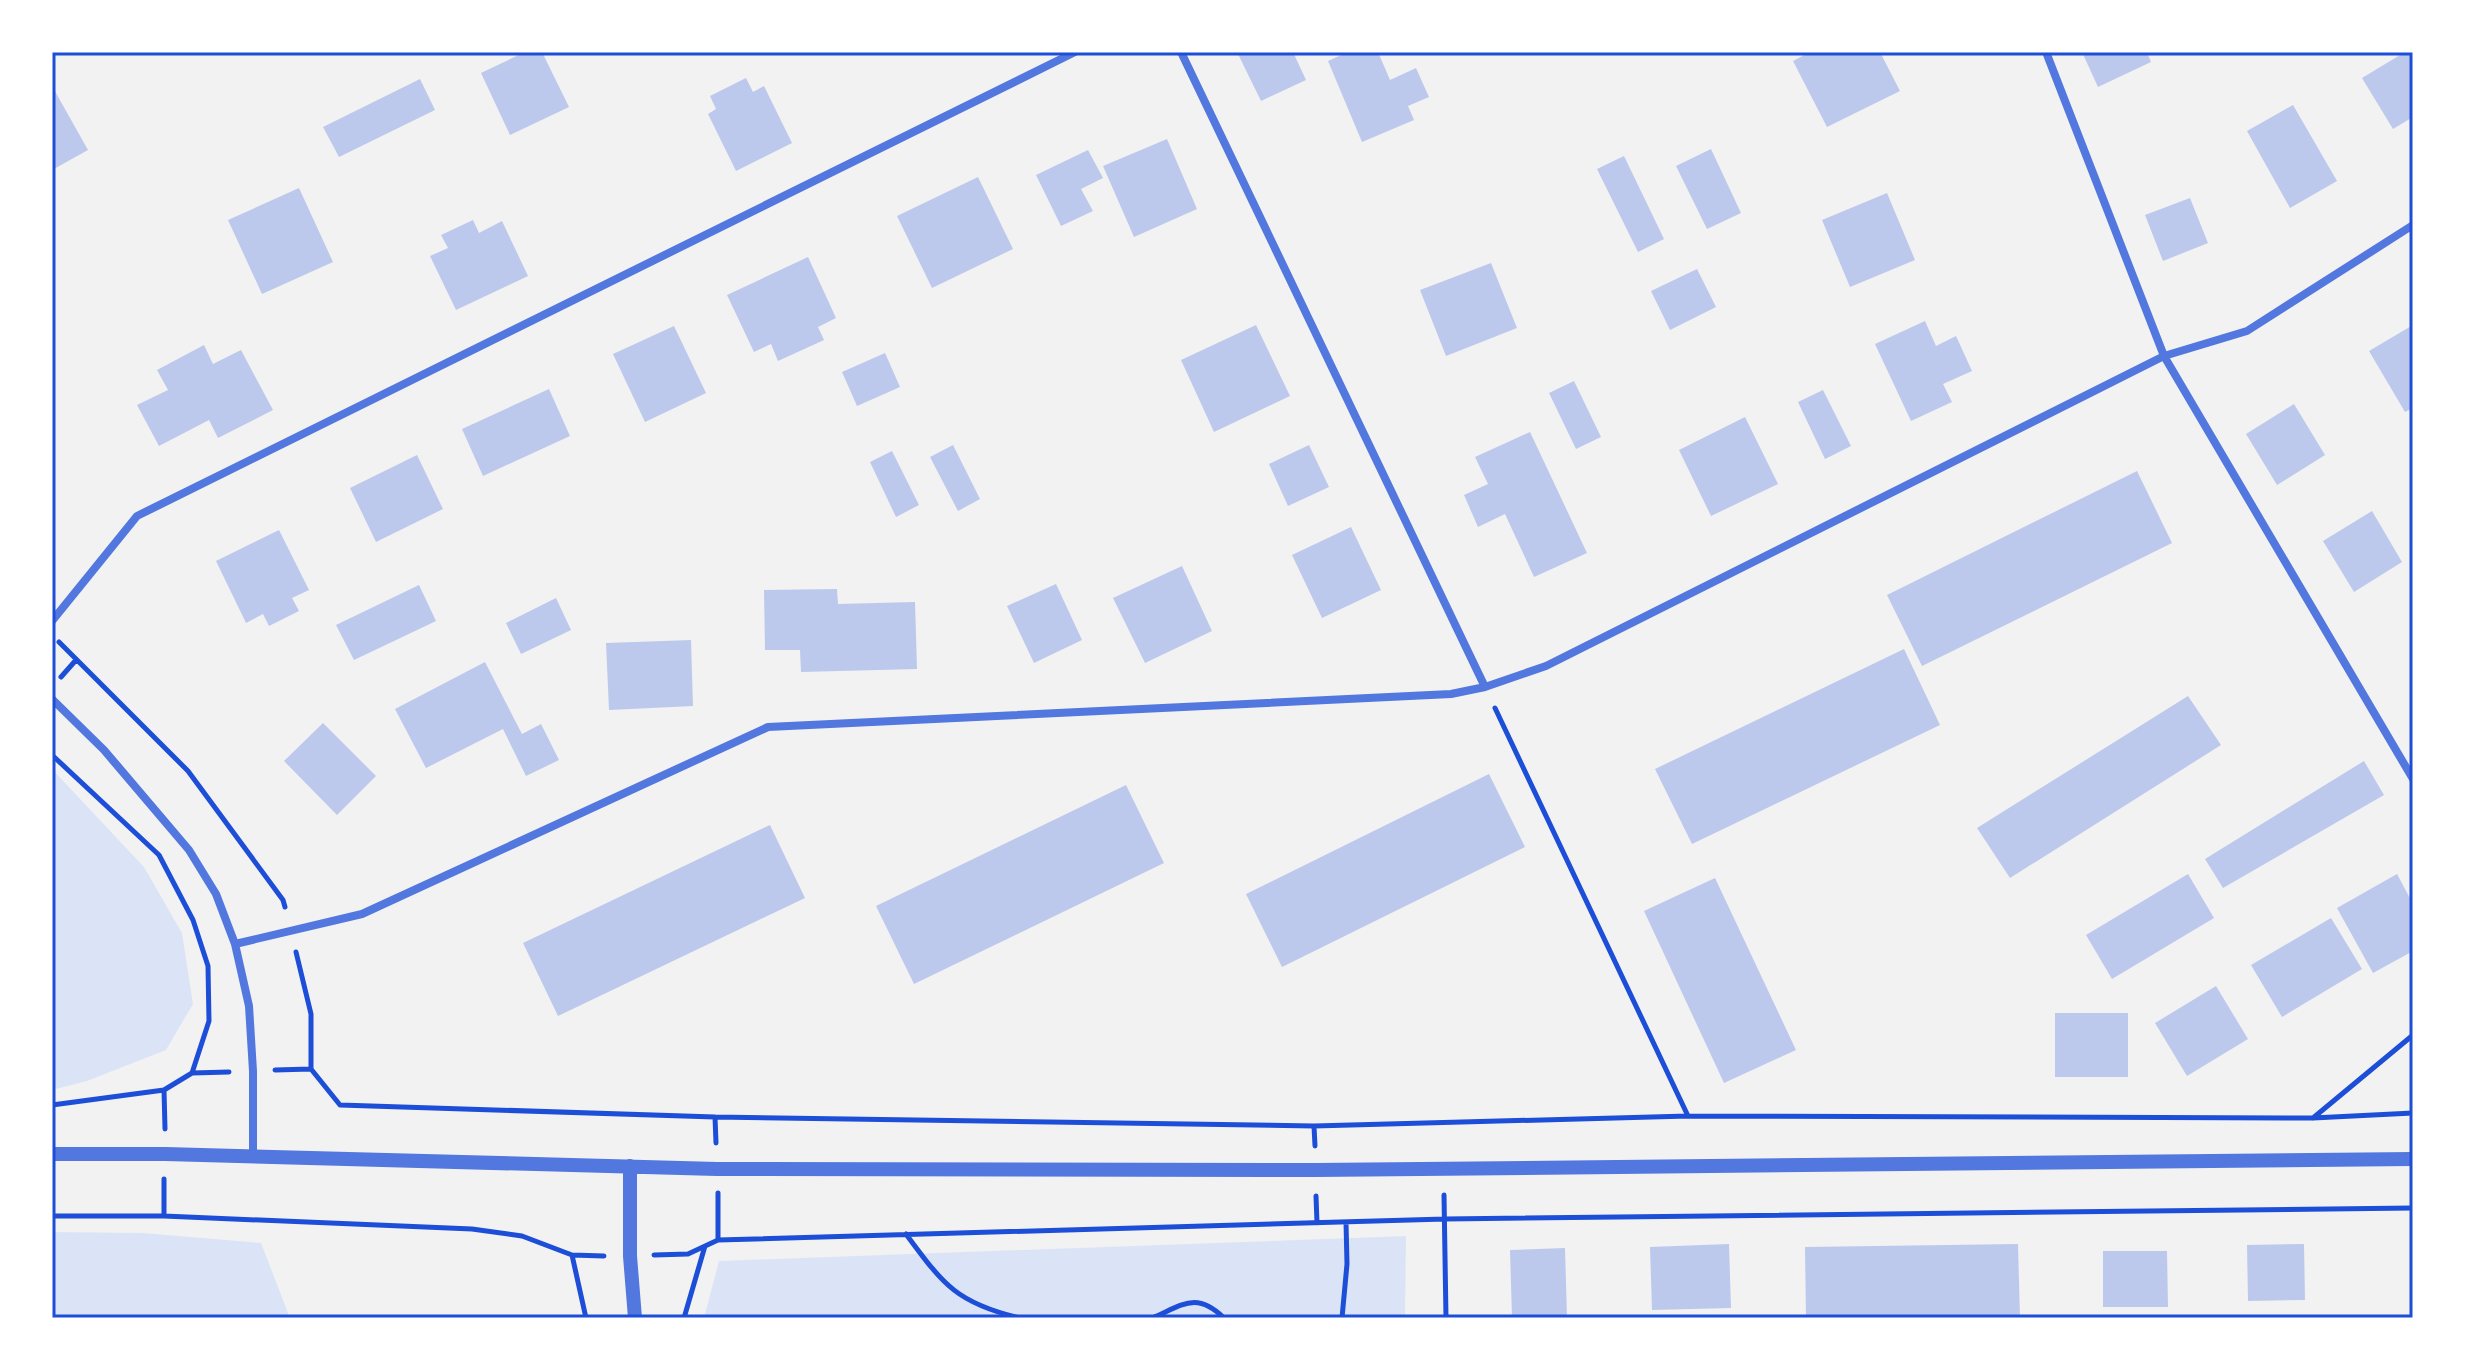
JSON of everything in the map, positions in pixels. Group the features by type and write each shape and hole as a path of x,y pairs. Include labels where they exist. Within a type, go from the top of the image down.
{"street":[{"path":"52,621 137,516 1075,52"},
{"path":"1181,52 1485,687"},
{"path":"2046,52 2164,356 2413,779"},
{"path":"235,944 362,914 768,727 1451,694 1485,687 1546,666 2164,356 2247,331 2413,225"},
{"path":"52,699 104,750 189,850 216,894 235,944 249,1006 253,1157"},
{"path":"52,1154 630,1166 1444,1168 2413,1159"},
{"path":"630,1166 630,1256 635,1318"}],"path":[{"path":"52,636 188,771 283,900 311,1014 311,1069 340,1105 715,1117 1314,1126 1688,1116 2313,1118 2413,1113"},
{"path":"52,686 76,660"},
{"path":"1485,687 1688,1116"},
{"path":"52,755 159,855 193,920 208,966 209,1021 192,1073"},
{"path":"2313,1118 2413,1035"},
{"path":"52,1105 164,1090 192,1073 311,1069"},
{"path":"1444,1168 1446,1318"},
{"path":"52,1216 164,1216 472,1229 522,1236 572,1255 630,1256 688,1254 718,1240 1445,1219 2413,1208"},
{"path":"1342,1318 1347,1264 1346,1222"},
{"path":"906,1234 941,1279 959,1296 1020,1318"},
{"path":"684,1318 705,1246"},
{"path":"572,1255 586,1318"},
{"path":"1152,1318 1191,1301 1202,1302 1224,1318"}],"shaded area":[{"path":"52,769 144,867 182,933 193,1004 166,1050 87,1081 52,1090"},
{"path":"52,1232 143,1233 261,1243 290,1318 52,1318"},
{"path":"1406,1236 1405,1318 704,1318 719,1261"}],"building":[{"path":"525,52 542,52 569,107 510,135 481,73"},
{"path":"1237,52 1293,52 1306,80 1261,101"},
{"path":"1348,52 1378,52 1390,80 1416,68 1429,97 1408,106 1414,120 1362,142 1328,61"},
{"path":"1810,52 1880,52 1900,91 1827,127 1793,61"},
{"path":"2082,52 2147,52 2151,62 2098,87"},
{"path":"2405,52 2413,52 2413,117 2393,129 2362,78"},
{"path":"746,78 753,92 764,86 792,143 736,171 708,114 716,109 710,96"},
{"path":"420,79 435,110 339,157 323,127"},
{"path":"52,86 88,150 52,170"},
{"path":"2293,105 2337,181 2290,208 2247,131"},
{"path":"1167,139 1197,209 1134,237 1103,166"},
{"path":"1711,149 1741,213 1707,229 1676,166"},
{"path":"1088,150 1103,178 1081,189 1093,211 1061,226 1036,175"},
{"path":"1624,156 1664,239 1638,252 1597,169"},
{"path":"978,177 1013,249 932,288 897,216"},
{"path":"299,188 333,262 262,294 228,220"},
{"path":"1887,193 1915,260 1850,287 1822,220"},
{"path":"2190,198 2208,243 2163,261 2145,215"},
{"path":"473,220 479,233 502,221 528,276 456,310 430,256 448,248 441,235"},
{"path":"808,257 836,318 818,327 824,340 778,361 771,344 754,352 727,295"},
{"path":"1491,263 1517,328 1446,356 1420,290"},
{"path":"1697,269 1716,307 1670,330 1651,291"},
{"path":"1925,321 1936,346 1956,336 1972,371 1943,384 1952,402 1911,421 1875,344"},
{"path":"1256,325 1290,396 1214,432 1181,360"},
{"path":"2413,325 2413,408 2405,412 2369,351"},
{"path":"674,326 706,393 645,422 613,354"},
{"path":"204,345 213,364 241,350 273,410 218,438 209,420 159,446 137,405 168,390 157,370"},
{"path":"885,353 900,387 857,406 842,372"},
{"path":"1574,381 1601,437 1576,449 1549,393"},
{"path":"549,389 570,436 483,476 462,429"},
{"path":"1823,390 1851,446 1825,459 1798,402"},
{"path":"2294,404 2325,455 2277,485 2246,434"},
{"path":"1745,417 1778,484 1711,516 1679,450"},
{"path":"1530,432 1587,553 1534,577 1505,514 1478,527 1464,495 1488,484 1475,457"},
{"path":"953,445 980,499 958,511 930,457"},
{"path":"1309,445 1329,487 1288,506 1269,464"},
{"path":"892,451 919,505 896,517 870,462"},
{"path":"417,455 443,509 376,542 350,488"},
{"path":"2137,471 2172,543 1922,666 1887,595"},
{"path":"2372,511 2402,562 2354,592 2323,541"},
{"path":"1351,527 1381,590 1322,618 1292,555"},
{"path":"279,530 309,590 292,598 299,611 269,626 263,614 246,623 216,561"},
{"path":"1182,566 1212,631 1145,663 1113,598"},
{"path":"1056,584 1082,640 1034,663 1007,606"},
{"path":"419,585 436,621 354,660 336,625"},
{"path":"837,589 838,604 915,602 917,669 801,672 800,650 765,650 764,590"},
{"path":"556,598 571,630 521,654 506,623"},
{"path":"691,640 693,706 609,710 606,643"},
{"path":"1904,649 1940,725 1692,844 1655,769"},
{"path":"485,662 522,734 541,724 559,760 526,776 503,729 426,768 395,709"},
{"path":"2188,696 2221,745 2010,878 1977,828"},
{"path":"323,723 376,776 337,815 284,761"},
{"path":"2364,761 2384,795 2223,888 2205,859"},
{"path":"1489,774 1525,847 1282,967 1246,894"},
{"path":"1126,785 1164,863 914,984 876,906"},
{"path":"770,825 805,898 558,1016 523,943"},
{"path":"2188,874 2214,918 2112,979 2086,935"},
{"path":"2397,874 2413,904 2413,951 2373,973 2337,908"},
{"path":"1715,878 1796,1050 1724,1083 1644,911"},
{"path":"2331,918 2362,969 2282,1017 2251,965"},
{"path":"2216,986 2248,1039 2187,1076 2155,1023"},
{"path":"2055,1013 2128,1013 2128,1077 2055,1077"},
{"path":"1729,1244 1731,1308 1652,1310 1650,1247"},
{"path":"2018,1244 2020,1318 1806,1318 1805,1247"},
{"path":"2304,1244 2305,1300 2248,1301 2247,1245"},
{"path":"1565,1248 1567,1318 1512,1318 1510,1250"},
{"path":"2103,1251 2167,1251 2168,1307 2103,1307"}]}
